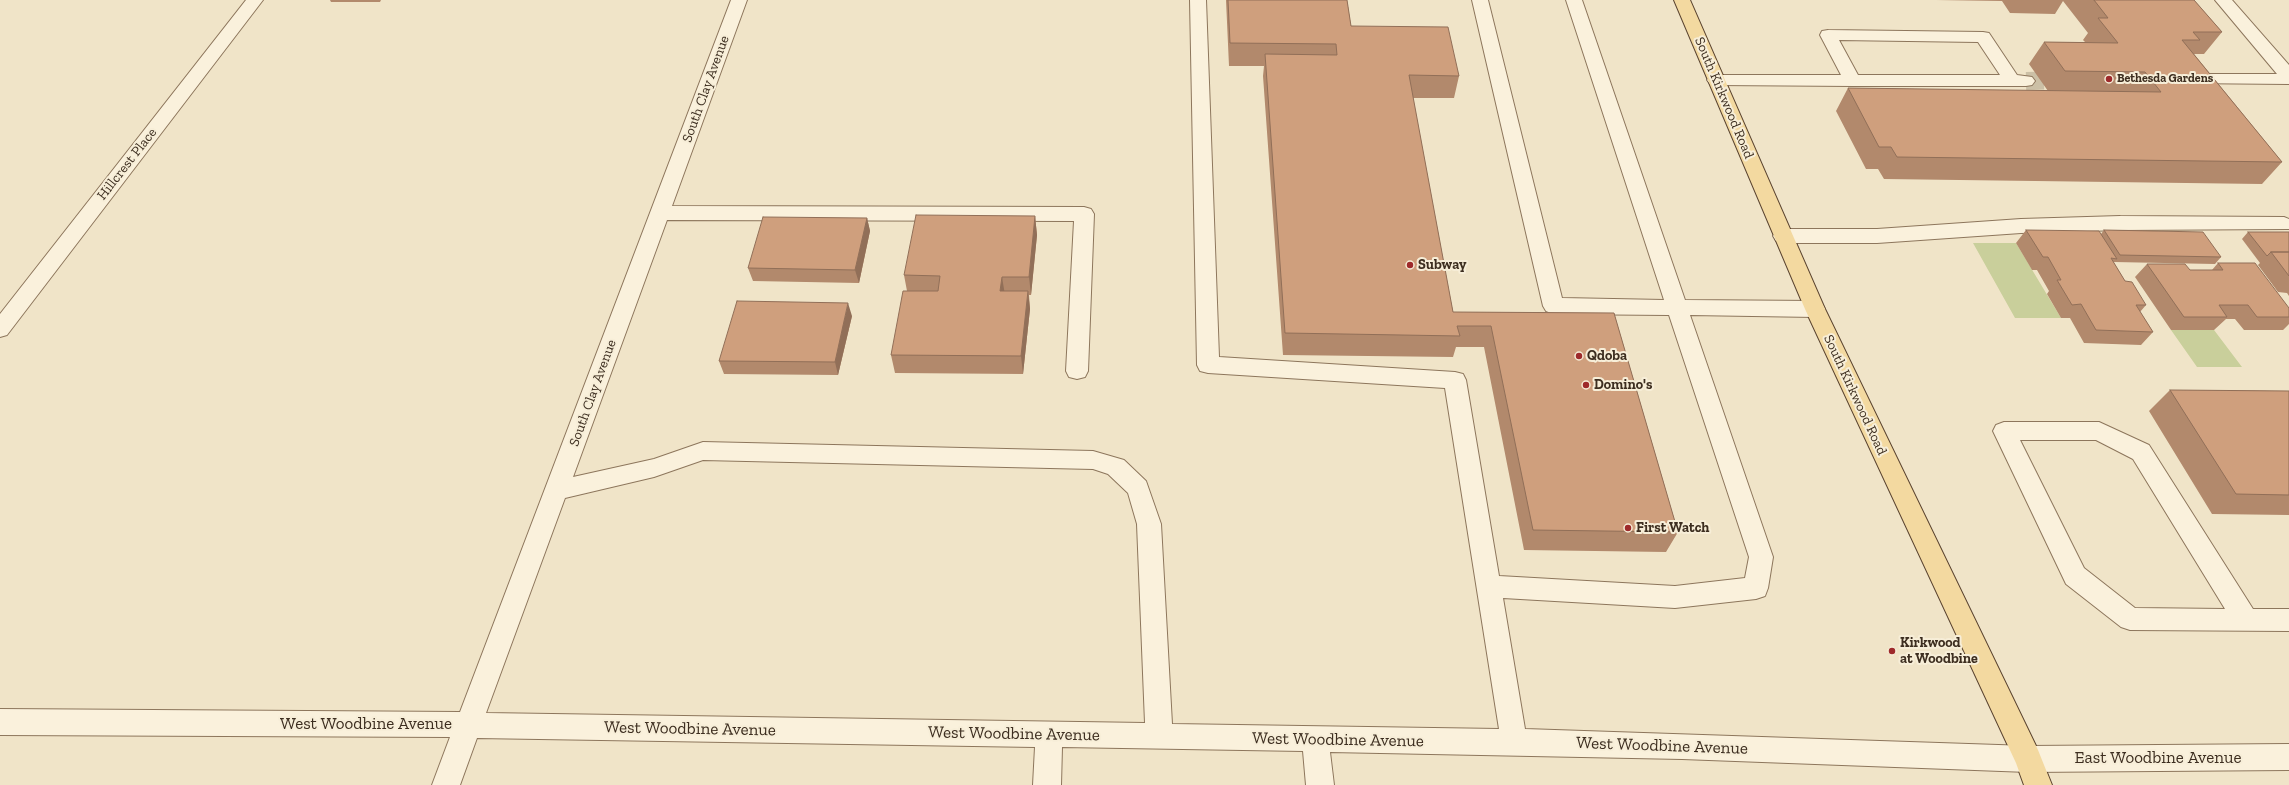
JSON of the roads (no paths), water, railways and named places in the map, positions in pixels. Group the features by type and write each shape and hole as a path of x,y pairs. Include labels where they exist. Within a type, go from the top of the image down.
{"main road":[{"name":"South Kirkwood Road","path":"1682,0 1815,309 2028,759 2038,785"}],"street":[{"name":"Hillcrest Place","path":"0,329 255,0"},
{"name":"South Clay Avenue","path":"446,785 739,0"},
{"path":"1198,0 1208,365 1455,380 1514,742"},
{"path":"1480,0 1553,306 1815,309"},
{"path":"1489,586 1675,597 1756,588 1761,557 1574,0"},
{"path":"2223,0 2289,76"},
{"path":"1716,80 1853,81 2019,81 1983,37 1828,35 1853,81"},
{"path":"2189,79 2289,80"},
{"path":"660,213 1084,214 1077,371"},
{"path":"1783,236 1877,236 2029,225 2284,224"},
{"path":"2246,620 2141,452 2099,432 2004,431 2075,576 2130,619 2246,620 2289,620"},
{"path":"557,490 654,468 703,452 1093,460 1116,467 1138,488 1149,524 1159,737"},
{"name":"West Woodbine Avenue","path":"0,722 469,725 1514,742 1682,746 2028,759"},
{"path":"1047,785 1049,734"},
{"path":"1315,739 1320,785"},
{"name":"East Woodbine Avenue","path":"2028,759 2289,757"}],"tunnel":[{"path":"2026,81 2071,80"}],"place":[{"name":"Bethesda Gardens","path":"2109,79"},
{"name":"Subway","path":"1410,265"},
{"name":"Qdoba","path":"1579,356"},
{"name":"Domino's","path":"1586,385"},
{"name":"First Watch","path":"1628,528"},
{"name":"Kirkwood at Woodbine","path":"1892,651"}]}
